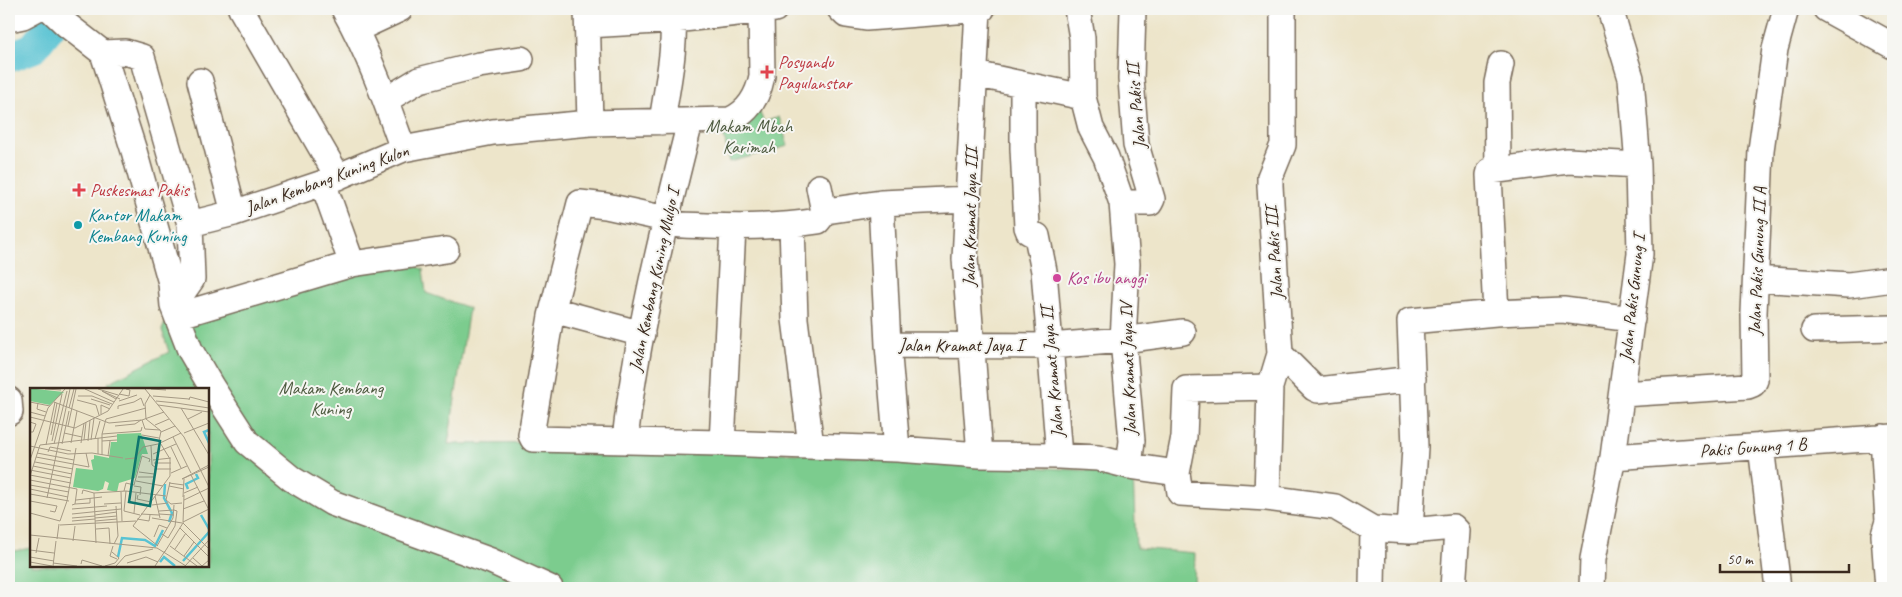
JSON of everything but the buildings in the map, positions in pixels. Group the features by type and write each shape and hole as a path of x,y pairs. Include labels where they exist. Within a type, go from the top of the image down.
{"street":[{"path":"241,9 331,180 352,264"},
{"path":"400,9 349,19 386,100 403,149"},
{"path":"840,9 846,15 866,18 982,9"},
{"name":"Jalan Kramat Jaya III","path":"978,9 965,259 980,455"},
{"name":"Jalan Kramat Jaya IV","path":"1077,9 1082,38 1083,97 1091,128 1106,157 1122,203 1127,264 1123,340 1132,441 1129,466"},
{"name":"Jalan Pakis II","path":"1122,203 1150,203 1152,199 1136,145 1131,79 1132,9"},
{"name":"Jalan Pakis III","path":"1267,498 1270,387 1280,354 1270,177 1283,145 1283,9"},
{"name":"Jalan Pakis Gunung I","path":"1592,588 1593,559 1613,457 1640,254 1638,164 1631,78 1610,9"},
{"name":"Jalan Pakis Gunung II A","path":"1622,394 1748,386 1753,384 1755,380 1754,313 1760,150 1775,49 1786,9"},
{"path":"1826,9 1893,46"},
{"path":"590,123 588,17 759,10"},
{"name":"Jalan Kembang Kuning Kulon","path":"190,224 234,213 331,180 403,149 493,132 590,123 730,120 741,115 756,96 762,76 759,10"},
{"path":"9,19 52,14 103,53 134,151 174,302 190,350 247,442 292,479 332,504 491,561 550,588"},
{"path":"662,122 673,15"},
{"path":"103,53 133,53 144,60 190,224 192,279 174,302"},
{"path":"386,100 420,80 479,65 521,59"},
{"path":"1498,169 1498,84 1501,64"},
{"path":"975,74 1023,86 1083,97"},
{"path":"200,81 234,213"},
{"name":"Jalan Kramat Jaya II","path":"1023,86 1023,148 1027,227 1029,232 1038,238 1044,271 1059,456"},
{"name":"Jalan Kembang Kuning Mulyo I","path":"625,440 631,386 666,222 690,122"},
{"path":"134,151 165,140"},
{"path":"1496,313 1488,175 1490,171 1568,161 1638,164"},
{"path":"818,187 824,212"},
{"path":"968,199 881,203 826,211 818,220 792,225 733,228 666,222 606,206 580,203 553,310 531,437 534,439 897,448 980,455 1098,458 1179,483 1335,507 1372,529 1410,531 1450,526 1456,528 1453,588"},
{"path":"881,203 888,345 897,448"},
{"path":"792,225 795,319 811,446"},
{"path":"722,443 733,228"},
{"path":"174,302 352,264 446,250"},
{"path":"1756,279 1849,285 1893,279"},
{"path":"553,310 642,334"},
{"path":"1410,531 1415,448 1410,321 1496,313 1563,310 1632,319"},
{"path":"1814,330 1893,328"},
{"name":"Jalan Kramat Jaya I","path":"888,345 972,344 1050,346 1123,340 1183,332"},
{"path":"1280,354 1318,390 1413,379"},
{"path":"1179,483 1184,437 1186,389 1270,387"},
{"path":"1888,437 1888,521 1884,535 1888,588"},
{"name":"Pakis Gunung 1 B","path":"1613,457 1888,437"},
{"path":"1761,446 1778,588"},
{"path":"1372,529 1372,588"}],"green space":[{"name":"Makam Mbah Karimah","path":"759,111 764,122 779,117 788,146 730,162 721,125"},
{"name":"Makam Kembang Kuning","path":"396,260 423,269 426,293 469,308 448,444 608,443 1133,473 1136,548 1195,553 1194,588 9,588 9,552 30,548 30,567 209,567 209,388 111,388 108,383 169,352 162,330 169,314"}],"waterway":[{"path":"9,57 33,48 64,9"}],"place":[{"name":"Posyandu Pagulanstar","path":"767,72"},
{"name":"Puskesmas Pakis","path":"79,190"},
{"name":"Kantor Makam Kembang Kuning","path":"78,225"},
{"name":"Kos ibu anggi","path":"1057,278"}]}
